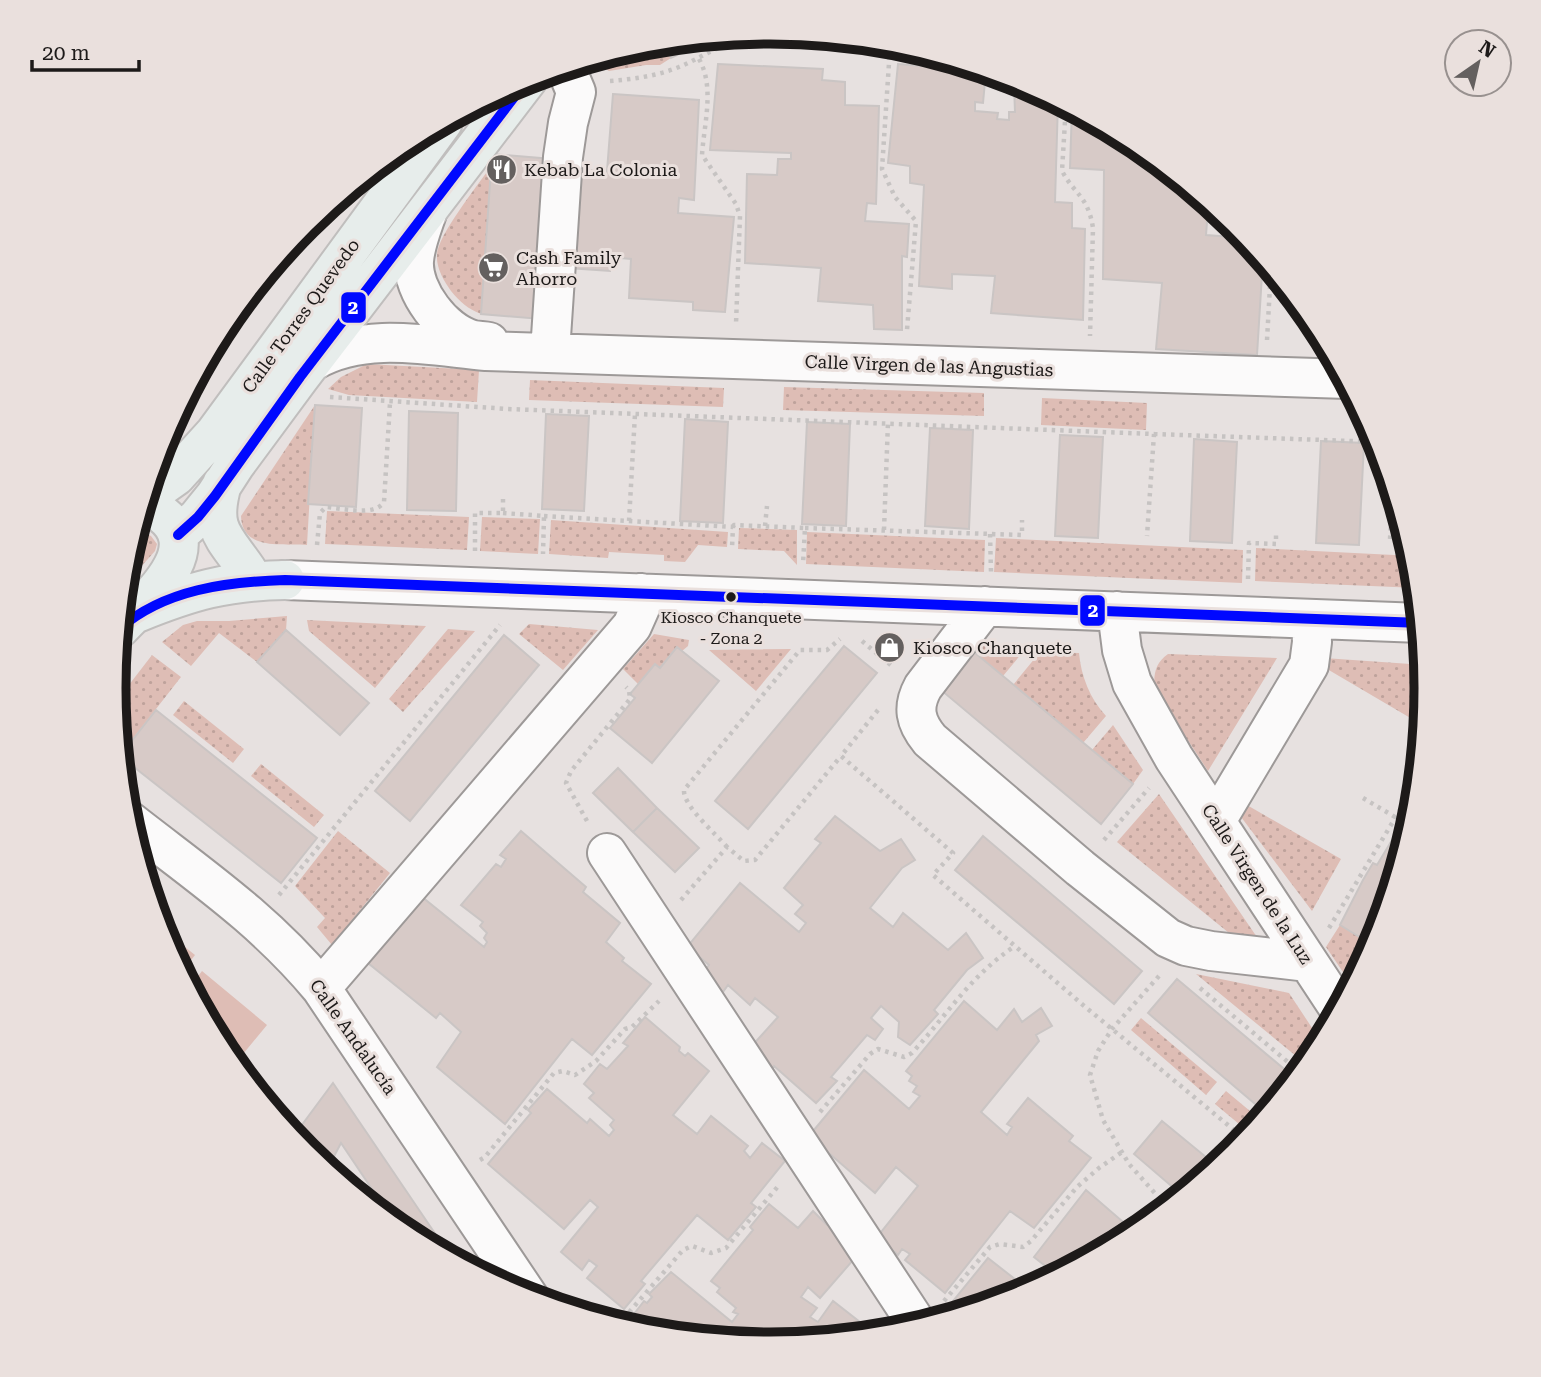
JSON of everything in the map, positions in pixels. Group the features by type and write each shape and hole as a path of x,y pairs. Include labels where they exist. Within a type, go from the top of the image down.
{"main road":[{"name":"Calle Torres Quevedo","path":"130,617 164,579 178,557 179,539 514,97"},
{"name":"Calle Torres Quevedo","path":"158,489 176,476 215,433 424,145"},
{"path":"222,484 217,510 221,534 247,570"},
{"path":"152,509 169,520 179,539 196,554 285,580"},
{"path":"130,620 168,600 223,584 285,580"}],"street":[{"path":"550,352 563,157 568,123 576,100 568,77"},
{"name":"Calle Virgen de las Angustias","path":"426,213 414,260 414,276 430,304 437,315 455,331 472,340 489,342 511,350"},
{"name":"Calle Virgen de las Angustias","path":"307,369 338,349 365,344 395,343 486,351 1336,379"},
{"path":"285,580 536,574 641,593 1412,623"},
{"path":"321,988 632,626 640,608 641,593"},
{"path":"985,606 923,687 916,701 919,728 1080,868 1168,938 1178,955 1308,962"},
{"name":"Calle Virgen de la Luz","path":"1117,611 1122,650 1132,683 1174,758 1334,1001"},
{"path":"1216,821 1309,665 1311,619"},
{"name":"Calle Andalucía","path":"142,831 259,922 293,954 321,988 518,1281"},
{"path":"607,853 912,1317"}],"path":[{"path":"568,77 658,75 727,45"},
{"path":"890,55 882,169 895,197 916,221 905,365"},
{"path":"699,59 708,83 702,155 736,204 740,216 734,360"},
{"path":"1065,115 1062,171 1084,199 1093,228 1088,372"},
{"path":"1265,377 1270,282"},
{"path":"307,369 329,397 390,403 1366,441"},
{"path":"322,550 317,545 322,510 326,507 373,510 381,507 384,502 390,403"},
{"path":"629,521 635,414"},
{"path":"884,530 888,422"},
{"path":"1147,536 1154,433"},
{"path":"503,496 503,513"},
{"path":"765,526 767,506"},
{"path":"475,557 475,513 733,527 1022,535 1022,520"},
{"path":"268,888 278,896 536,574 544,516"},
{"path":"1390,539 1391,516"},
{"path":"732,548 733,527"},
{"path":"803,568 805,528"},
{"path":"859,638 896,669"},
{"path":"849,639 839,639 827,650 800,650 684,790 683,796 727,847 744,861 755,860 881,707"},
{"path":"600,663 629,690 630,699 571,771 566,783 607,853"},
{"path":"841,756 953,853 933,875 1237,1133"},
{"path":"1080,868 1174,758"},
{"path":"1363,798 1401,820"},
{"path":"1308,962 1405,802"},
{"path":"651,920 677,904 727,847"},
{"path":"626,1316 683,1250 692,1246 710,1253 726,1248 788,1175 809,1124 870,1054 878,1049 904,1057 912,1053 973,979 991,962 1015,946"},
{"path":"1162,1201 1129,1164 1103,1120 1090,1075 1098,1051 1112,1029 1178,955 1293,1066"},
{"path":"450,1180 485,1157 554,1073 563,1071 575,1075 589,1067 625,1029 632,1027 668,992 690,978"},
{"path":"932,1312 990,1247 1000,1244 1023,1247 1077,1187 1123,1152"}],"shaded area":[{"path":"668,52 671,58 660,65 609,71 602,67"},
{"path":"491,166 481,314 464,305 451,291 439,269 437,255 451,223"},
{"path":"367,364 479,370 477,402 349,395 328,389 341,377"},
{"path":"530,380 724,388 723,407 529,400"},
{"path":"784,387 984,393 984,416 783,410"},
{"path":"1042,398 1147,403 1146,430 1041,425"},
{"path":"315,405 307,545 275,544 256,540 248,535 243,527 241,516"},
{"path":"327,511 469,517 467,550 325,544"},
{"path":"482,517 540,519 538,554 480,551"},
{"path":"551,520 728,532 727,547 698,545 685,562 664,561 664,555 609,552 608,558 549,554"},
{"path":"739,528 797,530 797,565 784,551 738,549"},
{"path":"807,532 985,540 984,572 806,564"},
{"path":"145,533 157,544 155,551 136,572"},
{"path":"996,538 1243,550 1242,583 994,572"},
{"path":"1256,548 1401,555 1407,588 1255,581"},
{"path":"287,616 286,630 257,662 219,633 191,666 162,642 183,625 197,621"},
{"path":"307,620 426,626 375,688 309,631"},
{"path":"529,624 598,630 563,670 519,634"},
{"path":"448,629 475,631 403,712 389,699"},
{"path":"654,634 689,640 688,646 682,651 677,647 660,668 655,664 639,685 623,669"},
{"path":"981,644 1027,647 1003,676 974,652"},
{"path":"791,649 756,691 709,650"},
{"path":"1040,652 1079,653 1087,687 1106,716 1083,743 1013,685"},
{"path":"1168,654 1277,658 1208,771 1155,690 1156,670 1160,661"},
{"path":"152,655 181,677 128,744 126,689"},
{"path":"1324,658 1414,664 1414,720 1322,666"},
{"path":"184,701 244,749 233,763 173,715"},
{"path":"1113,725 1143,770 1133,784 1092,750"},
{"path":"261,764 324,815 314,827 251,776"},
{"path":"1159,794 1261,943 1243,940 1229,933 1117,842"},
{"path":"1240,801 1341,859 1312,911 1235,809"},
{"path":"338,831 390,873 332,945 317,927 325,918 295,886"},
{"path":"1340,925 1364,940 1347,978 1326,947"},
{"path":"178,941 195,955 188,964"},
{"path":"202,971 267,1025 241,1057 212,1011 195,980"},
{"path":"1196,974 1289,993 1315,1033 1299,1058"},
{"path":"1141,1018 1217,1082 1206,1095 1131,1030"},
{"path":"1226,1091 1254,1115 1243,1127 1215,1104"}],"building":[{"path":"690,49 671,58 668,52"},
{"path":"718,64 823,69 822,80 845,82 845,105 879,106 876,204 867,203 865,221 909,224 907,257 902,256 902,330 874,329 873,305 818,301 821,268 745,263 747,174 777,175 778,159 791,159 791,153 710,150"},
{"path":"898,64 942,68 985,81 983,103 975,102 975,111 998,113 997,119 1009,120 1009,112 1015,112 1014,92 1058,111 1055,202 1072,203 1072,228 1085,229 1083,320 991,313 995,276 952,274 952,289 919,286 924,185 910,183 910,166 888,163"},
{"path":"613,94 699,100 694,200 679,198 678,213 734,217 725,312 693,310 693,302 629,298 631,259 610,257 610,271 568,268 574,169 607,171"},
{"path":"1072,118 1129,152 1196,204 1215,222 1207,222 1206,235 1230,237 1262,272 1257,355 1156,349 1162,283 1103,279 1104,170 1070,168"},
{"path":"492,154 552,159 541,319 481,314"},
{"path":"315,405 362,408 356,507 308,504"},
{"path":"409,411 458,413 456,511 407,510"},
{"path":"546,414 589,416 584,511 542,509"},
{"path":"685,419 728,422 723,523 680,521"},
{"path":"807,422 850,424 846,526 802,524"},
{"path":"930,428 973,430 969,529 925,526"},
{"path":"1060,435 1103,437 1098,538 1055,536"},
{"path":"1194,439 1237,442 1232,543 1190,541"},
{"path":"1321,441 1364,443 1359,545 1316,543"},
{"path":"286,630 369,703 340,735 257,662"},
{"path":"504,635 539,665 410,821 375,791"},
{"path":"844,646 877,673 748,829 715,801"},
{"path":"677,647 719,681 652,763 610,728 635,698 630,694 655,664 660,668"},
{"path":"974,652 1133,784 1101,824 941,690"},
{"path":"156,710 317,838 281,883 130,764 128,745"},
{"path":"618,768 657,808 633,832 593,793"},
{"path":"657,808 699,848 675,872 633,832"},
{"path":"835,816 880,851 901,839 915,860 902,868 870,908 893,927 903,913 948,950 966,933 983,958 967,970 934,1010 938,1014 910,1045 898,1037 899,1022 881,1006 871,1018 883,1029 875,1040 867,1035 831,1077 837,1081 816,1103 774,1066 767,1076 751,1047 778,1017 755,998 750,1005 728,985 718,999 698,979 709,965 687,947 740,883 799,932 806,923 795,914 803,905 784,888 821,843 815,839"},
{"path":"521,831 586,887 583,892 620,923 606,942 624,958 622,961 651,984 592,1055 572,1039 505,1124 437,1067 461,1032 440,1013 436,1018 368,963 422,897 484,947 487,933 480,926 483,922 461,905 496,864 501,867 506,859 500,855"},
{"path":"1399,831 1381,896 1364,940 1340,925 1373,863 1377,865"},
{"path":"983,836 1142,971 1114,1004 955,870"},
{"path":"1177,979 1288,1072 1260,1108 1148,1013"},
{"path":"964,1001 997,1030 1014,1009 1022,1022 1041,1008 1052,1026 1036,1035 1039,1041 981,1112 1007,1135 1012,1127 1007,1124 1028,1098 1073,1136 1069,1141 1091,1158 1034,1228 1010,1211 945,1293 905,1260 910,1254 902,1249 898,1255 877,1237 918,1186 896,1167 875,1193 809,1136 864,1070 909,1109 920,1096 913,1092 917,1086 909,1081 912,1076 906,1071"},
{"path":"645,1017 680,1047 679,1051 685,1056 688,1053 709,1071 673,1115 697,1134 711,1116 748,1146 744,1151 750,1158 762,1143 785,1161 751,1203 756,1207 728,1240 697,1215 641,1281 645,1284 624,1309 587,1278 597,1266 589,1260 582,1270 561,1252 598,1207 590,1200 564,1229 488,1164 531,1113 528,1110 547,1089 587,1123 590,1119 609,1136 614,1130 610,1125 614,1120 589,1098 594,1093 584,1084 600,1064 607,1069 628,1046 623,1043"},
{"path":"333,1083 441,1243 380,1202 341,1143 332,1160 300,1128"},
{"path":"1162,1121 1209,1160 1176,1190 1134,1154"},
{"path":"1086,1190 1128,1226 1050,1270 1034,1257"},
{"path":"769,1204 798,1228 813,1211 827,1225 832,1225 854,1259 820,1298 808,1287 801,1297 817,1308 810,1317 818,1322 833,1301 865,1326 813,1332 728,1332 686,1328 631,1318 644,1301 647,1303 652,1297 649,1294 671,1272 732,1322 738,1314 733,1312 736,1308 717,1292 720,1288 711,1281 753,1230 750,1227"},
{"path":"988,1258 1020,1283 978,1299 947,1308"}],"transit line":[{"name":"2","path":"178,535 198,517 215,496 300,377 514,97"},
{"name":"2","path":"129,621 156,605 198,590 285,580 1412,623"}],"place":[{"name":"Kebab La Colonia","path":"501,170"},
{"name":"Cash Family Ahorro","path":"493,268"},
{"name":"Kiosco Chanquete - Zona 2","path":"731,597"},
{"name":"Kiosco Chanquete","path":"890,648"}]}
